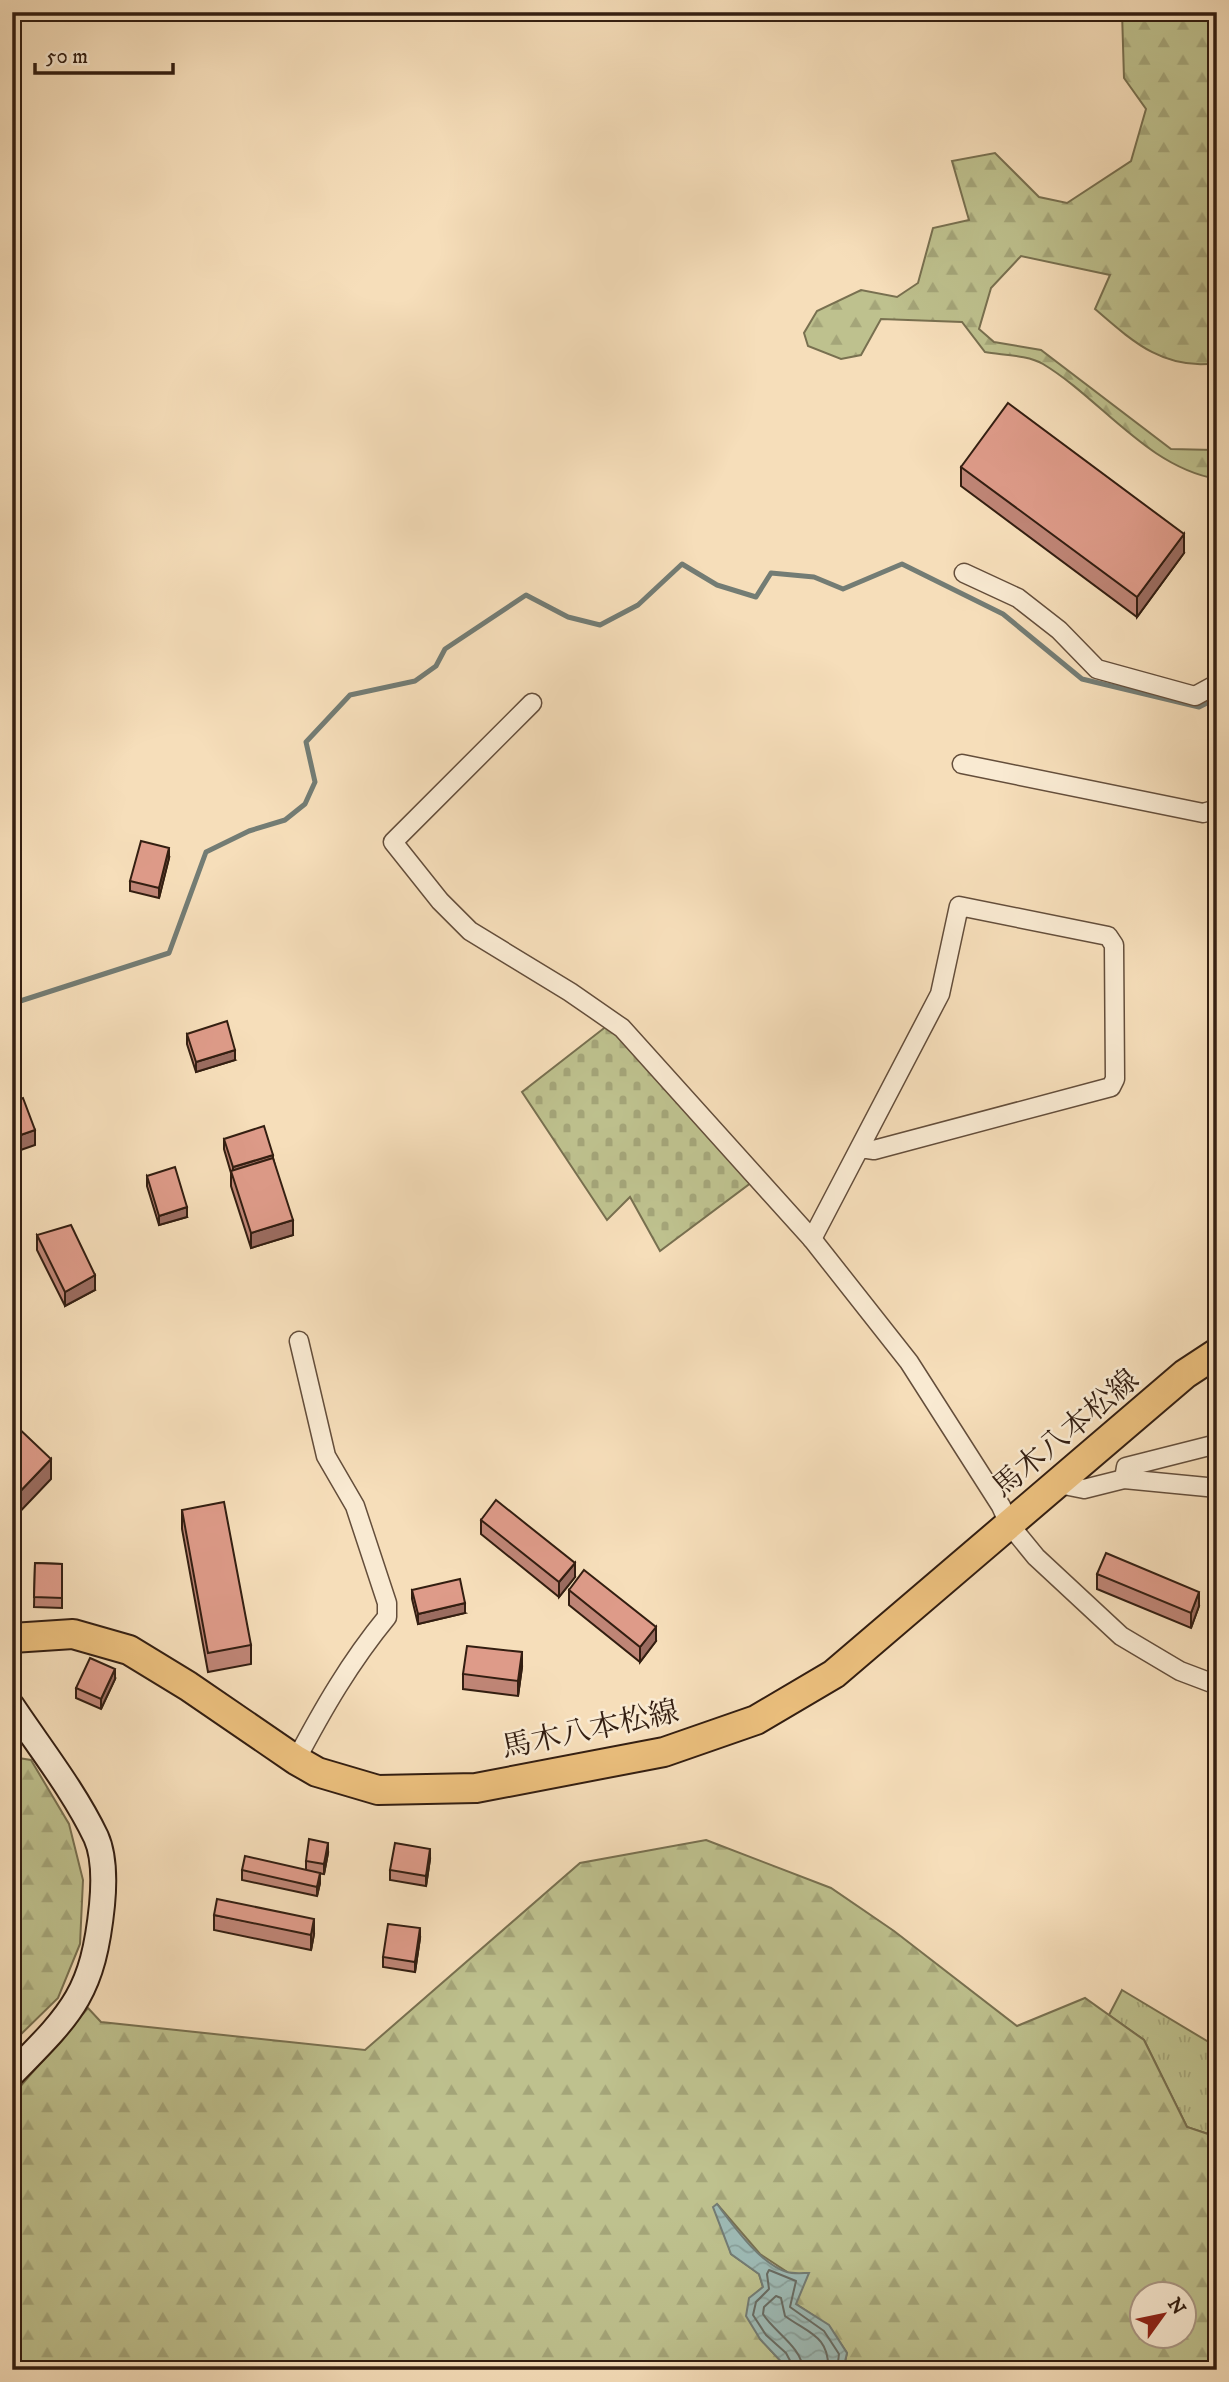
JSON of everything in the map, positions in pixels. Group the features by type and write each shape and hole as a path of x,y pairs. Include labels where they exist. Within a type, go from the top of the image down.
{"main road":[{"name":"馬木八本松線","path":"12,1638 73,1634 129,1650 317,1772 378,1790 475,1788 664,1752 756,1720 834,1674 1185,1374 1217,1353"}],"street":[{"path":"964,573 1018,598 1059,630 1097,669 1195,696 1217,684"},
{"path":"533,704 393,842 440,901 470,931 570,992 622,1028 812,1239 909,1362 1001,1506 1009,1524 1036,1556 1121,1636 1180,1671 1217,1685"},
{"path":"962,764 1203,813 1217,809"},
{"path":"812,1239 940,994 959,906 1108,936 1114,945 1115,1079 1111,1087 874,1150 861,1148"},
{"path":"296,1760 358,1652 387,1618 387,1603 355,1507 326,1456 299,1341"},
{"path":"1124,1479 1126,1467 1217,1444"},
{"path":"1059,1484 1084,1489 1124,1479 1217,1488"},
{"path":"12,1706 97,1839 103,1887 97,1950 83,1992 58,2027 12,2074"}],"green space":[{"path":"1122,12 1217,12 1217,363 1198,364 1165,358 1122,332 1095,309 1110,275 1021,256 991,288 979,329 994,342 1041,350 1171,449 1214,450 1217,445 1217,479 1192,472 1146,447 1064,378 1043,364 1022,357 985,352 962,322 881,319 861,355 841,359 808,346 804,333 817,311 861,290 897,297 918,283 933,228 969,220 952,161 995,153 1039,197 1067,203 1131,161 1146,109 1124,78"},
{"path":"608,1025 752,1182 660,1251 630,1197 607,1220 522,1092"},
{"path":"12,1757 31,1760 69,1824 83,1880 80,1944 58,1998 12,2043"},
{"path":"706,1840 831,1888 894,1931 1017,2026 1085,1998 1144,2040 1187,2127 1217,2137 1217,2370 843,2370 847,2353 829,2326 796,2304 787,2272 760,2254 717,2204 731,2254 759,2274 763,2287 749,2299 760,2339 789,2370 12,2370 12,2096 88,2008 101,2022 365,2050 580,1863"},
{"path":"1122,1990 1217,2047 1217,2137 1187,2127 1144,2040 1109,2015"}],"water":[{"path":"717,2204 748,2243 767,2261 787,2272 809,2273 796,2304 829,2325 847,2353 843,2370 789,2370 760,2339 746,2316 749,2298 763,2287 759,2274 731,2254 713,2207"}],"building":[{"path":"1008,403 1184,534 1137,597 961,467"},
{"path":"12,626 18,633 12,643"},
{"path":"141,841 169,848 159,888 130,881"},
{"path":"227,1021 235,1050 196,1062 187,1034"},
{"path":"23,1098 35,1130 12,1138 12,1102"},
{"path":"264,1126 273,1155 233,1167 224,1139"},
{"path":"273,1158 293,1220 251,1233 231,1171"},
{"path":"175,1167 187,1207 159,1216 147,1176"},
{"path":"71,1225 95,1275 65,1292 37,1235"},
{"path":"12,1422 51,1459 12,1500"},
{"path":"496,1500 575,1563 559,1582 481,1520"},
{"path":"224,1502 251,1645 208,1653 182,1510"},
{"path":"1106,1553 1199,1592 1191,1613 1097,1574"},
{"path":"35,1563 62,1564 62,1598 34,1597"},
{"path":"584,1570 656,1627 640,1647 569,1590"},
{"path":"460,1579 465,1603 418,1614 412,1590"},
{"path":"467,1646 522,1652 518,1681 463,1674"},
{"path":"90,1658 115,1669 101,1699 76,1688"},
{"path":"309,1839 328,1843 324,1864 306,1861"},
{"path":"395,1843 430,1849 426,1876 390,1870"},
{"path":"245,1856 320,1873 317,1887 242,1870"},
{"path":"217,1899 314,1919 311,1935 214,1915"},
{"path":"388,1924 420,1928 415,1962 383,1957"}],"waterway":[{"path":"14,1003 169,953 206,852 249,831 285,820 305,804 315,782 306,742 350,695 415,681 436,666 445,649 526,595 568,617 600,625 638,605 682,564 717,585 756,597 771,573 814,577 843,589 902,564 1003,614 1082,679 1199,707 1217,698"}]}
